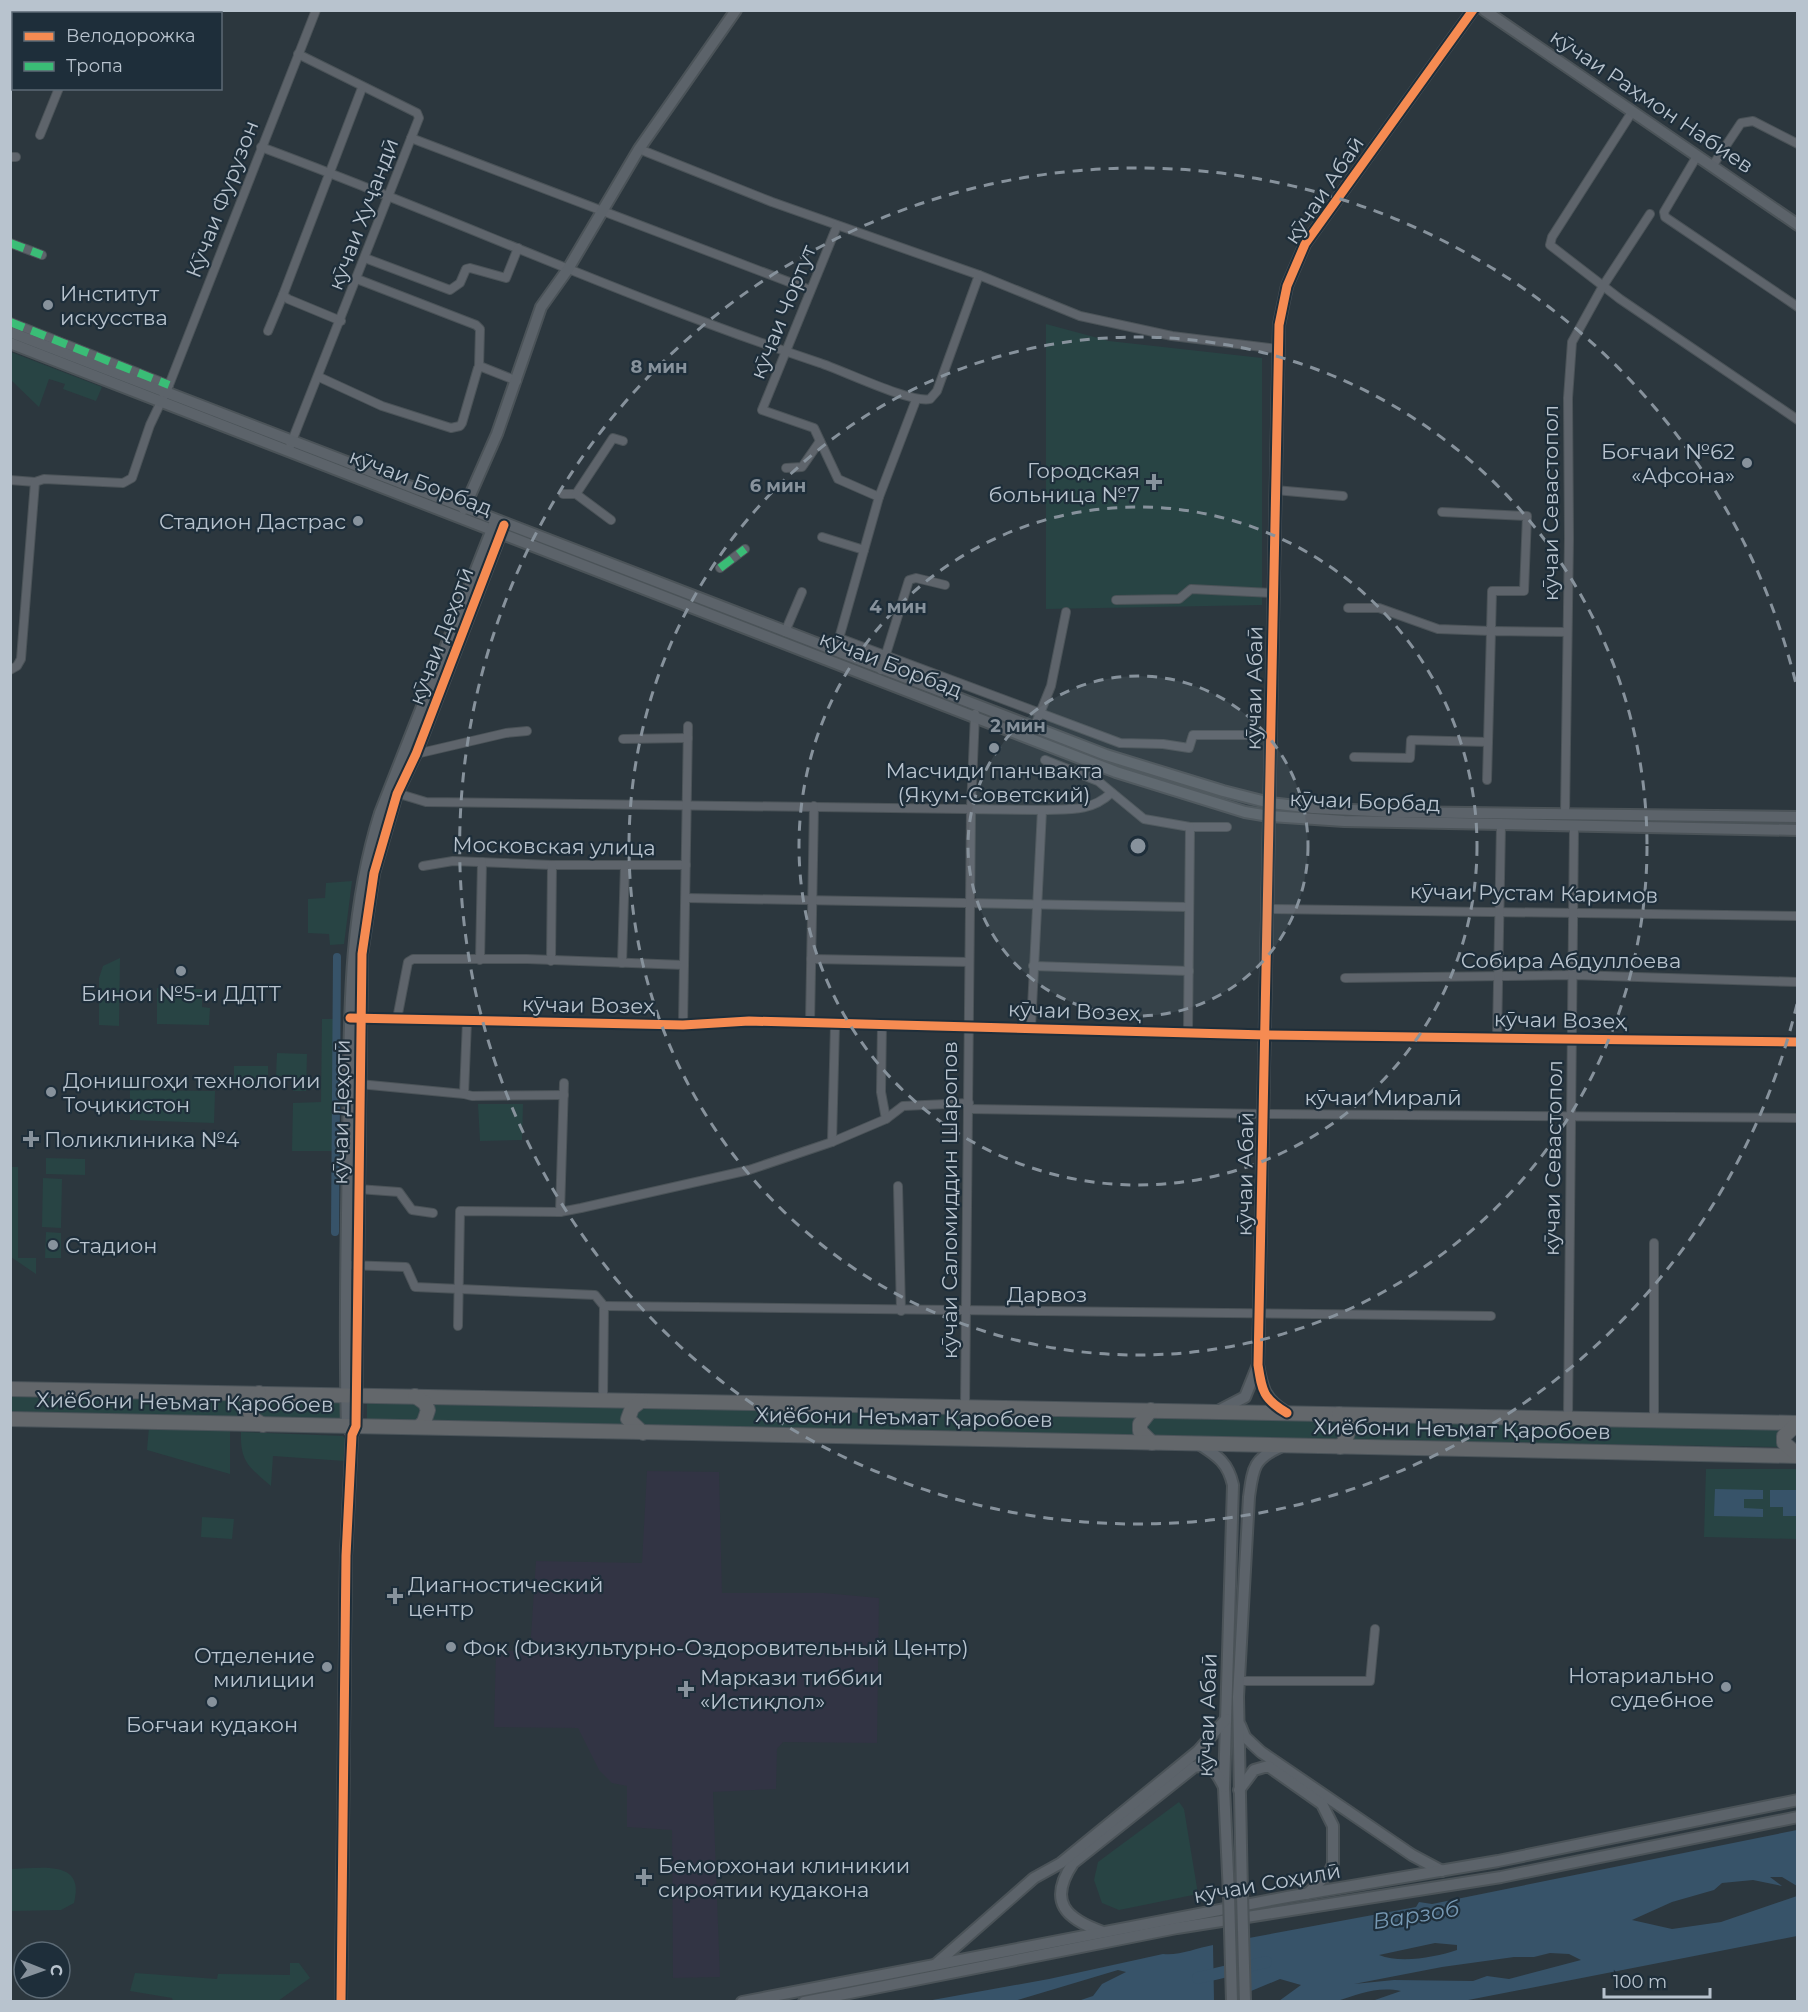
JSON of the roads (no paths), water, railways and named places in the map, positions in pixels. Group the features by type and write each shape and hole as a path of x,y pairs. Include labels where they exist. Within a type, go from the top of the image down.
{"highway":[{"name":"Хиёбони Неъмат Қаробоев","path":"10,1389 1797,1423"},
{"path":"259,1393 249,1409 252,1418 262,1425"},
{"path":"415,1396 425,1403 428,1410 424,1422 419,1427"},
{"path":"641,1401 632,1408 628,1419 643,1433"},
{"path":"1151,1410 1140,1424 1140,1431 1152,1443"},
{"path":"1339,1414 1349,1427 1349,1433 1340,1447"},
{"name":"Хиёбони Неъмат Қаробоев","path":"10,1419 352,1429 419,1427 1797,1456"},
{"path":"1797,1423 1784,1436 1784,1443 1797,1456"}],"main road":[{"path":"464,509 517,381 541,308 568,268 639,149 736,10"},
{"name":"кӯчаи Абаӣ","path":"1287,1413 1271,1404 1266,1397 1258,1365 1265,1114 1279,325 1287,286 1305,243 1473,10"},
{"name":"кӯчаи Раҳмон Набиев","path":"1484,10 1713,165 1797,225"},
{"name":"кӯчаи Борбад","path":"10,332 165,393 290,447 976,712 1034,728 1117,759 1270,802 1313,808 1392,812 1797,817"},
{"name":"кӯчаи Борбад","path":"10,343 165,393"},
{"name":"кӯчаи Борбад","path":"290,447 464,509 498,528 784,632 881,670 1116,772 1245,812 1269,816 1344,821 1797,830"},
{"name":"кӯчаи Деҳотӣ","path":"393,792 416,754 498,528"},
{"name":"кӯчаи Деҳотӣ","path":"341,2001 346,1556 352,1429 354,935 363,873 498,528"},
{"name":"кӯчаи Деҳотӣ","path":"351,1265 358,1190 359,1084 355,1018"},
{"name":"кӯчаи Абаӣ","path":"1216,1412 1245,1397 1258,1365"},
{"name":"кӯчаи Абаӣ","path":"1199,1444 1221,1458 1229,1470 1233,1485 1224,1788 1232,2001"},
{"name":"кӯчаи Абаӣ","path":"1245,2001 1238,1790 1239,1681 1252,1472 1259,1459 1282,1446"},
{"path":"934,1965 1034,1878 1061,1863 1198,1751 1226,1719"},
{"path":"1239,1722 1245,1737 1262,1752 1412,1856 1442,1871"},
{"path":"1104,1933 1078,1923 1066,1910 1060,1894 1062,1879 1072,1863 1194,1767 1207,1765 1214,1769 1224,1788"},
{"path":"1238,1790 1254,1770 1268,1766 1322,1804 1333,1826 1335,1841 1333,1864 1329,1873 1307,1894"},
{"name":"кӯчаи Соҳилӣ","path":"742,2001 1307,1894 1442,1871 1797,1800"},
{"path":"804,2001 1177,1928 1501,1877 1797,1817"},
{"path":"1702,1818 1697,1824 1698,1829 1705,1836"},
{"path":"1664,1827 1668,1832 1667,1844"}],"street":[{"name":"Кӯчаи Фурузон","path":"35,482 44,479 123,483 129,481 316,10"},
{"name":"кӯчаи Хуҷандӣ","path":"290,447 419,118 417,113 298,54"},
{"path":"268,331 362,87"},
{"path":"40,135 58,90"},
{"path":"1632,112 1550,241 1550,245 1602,286 1797,420"},
{"path":"1713,165 1742,123 1747,121 1753,121 1797,144"},
{"path":"411,138 810,290"},
{"path":"261,147 330,172 568,268 787,352 851,373 916,400 930,399 937,391 979,275"},
{"path":"639,149 837,226 979,275 1080,316 1172,336 1278,349"},
{"path":"1697,156 1664,212 1665,217 1797,307"},
{"name":"кӯчаи Севастопол","path":"1565,814 1569,538 1568,398 1572,342 1602,286 1650,214"},
{"name":"кӯчаи Чортут","path":"820,441 814,428 762,411 837,226"},
{"path":"10,243 42,255"},
{"path":"365,258 450,290 460,283 466,269 470,268 506,278 518,248"},
{"path":"319,377 382,406 451,428 460,426 462,423 474,376 479,367 480,329 476,325 357,279"},
{"path":"283,295 341,321"},
{"path":"10,322 165,393"},
{"path":"479,367 517,381"},
{"path":"835,652 879,497 916,400"},
{"path":"576,494 614,438 623,441"},
{"path":"786,468 802,467 820,441 838,478 879,497"},
{"path":"10,480 35,482 21,659 17,666 10,670"},
{"path":"1275,490 1343,496"},
{"path":"563,494 576,494 611,520"},
{"path":"1442,512 1527,516 1524,591 1492,591 1487,780"},
{"path":"822,537 864,550"},
{"path":"720,568 745,549"},
{"path":"881,670 909,580 915,578 945,585"},
{"path":"1116,600 1179,599 1191,589 1274,593"},
{"path":"784,632 802,592"},
{"path":"1348,608 1379,608 1438,630 1566,632"},
{"path":"1034,728 1051,686 1066,612"},
{"path":"839,638 1039,715 1120,743 1163,744 1189,748 1193,735 1248,735"},
{"name":"кӯчаи Саломиддин Шаропов","path":"965,1407 971,808 976,712"},
{"path":"683,1025 687,898 688,726"},
{"path":"416,754 506,733 527,731"},
{"path":"623,739 688,738"},
{"path":"1354,757 1410,758 1411,740 1488,742"},
{"path":"1045,760 1098,781 1144,819 1190,827 1227,827"},
{"path":"393,792 426,802 1042,810 1086,808 1100,804 1111,793"},
{"path":"810,1023 814,806"},
{"path":"1031,1027 1042,810"},
{"path":"1497,1038 1501,825"},
{"path":"1188,1032 1190,827"},
{"name":"кӯчаи Севастопол","path":"1568,1418 1574,827"},
{"name":"Московская улица","path":"423,866 453,861 552,865 686,865"},
{"path":"480,960 482,862"},
{"path":"551,961 552,865"},
{"path":"622,963 625,865"},
{"path":"687,898 1189,907"},
{"name":"кӯчаи Рустам Каримов","path":"1269,909 1500,910 1797,916"},
{"path":"811,959 969,962"},
{"path":"397,1019 410,960 684,964"},
{"path":"1034,966 1189,971"},
{"name":"Собира Абдуллоева","path":"1345,978 1574,975 1797,982"},
{"name":"кӯчаи Возеҳ","path":"355,1018 683,1025 749,1021 835,1025 968,1025 1266,1035 1797,1042"},
{"path":"464,1094 466,1021"},
{"path":"882,1024 882,1092 886,1119"},
{"path":"832,1142 835,1025"},
{"path":"560,1212 564,1083"},
{"path":"359,1084 472,1096 564,1095"},
{"name":"кӯчаи Миралӣ","path":"458,1288 460,1211 560,1212 749,1170 832,1142 886,1119 903,1106 1265,1114 1797,1118"},
{"path":"898,1186 901,1311"},
{"path":"358,1190 399,1192 412,1210 433,1213"},
{"path":"1654,1243 1654,1420"},
{"path":"351,1265 406,1267 415,1287 595,1295 604,1306 603,1400"},
{"path":"458,1288 458,1326"},
{"name":"Дарвоз","path":"604,1306 967,1312 1260,1312 1491,1316"},
{"path":"1239,1681 1370,1681 1375,1629"}],"water":[{"path":"1715,1489 1763,1490 1763,1499 1744,1499 1744,1508 1763,1509 1763,1517 1714,1516"},
{"path":"1770,1490 1797,1490 1797,1516 1783,1516 1783,1507 1770,1507"},
{"path":"1797,1830 1797,1886 1782,1877 1770,1877 1782,1886 1753,1880 1722,1883 1714,1890 1672,1902 1632,1920 1672,1929 1721,1922 1797,1896 1797,1936 1463,2001 1372,2001 1401,1991 1384,1989 1368,1991 1331,2002 1279,2001 1301,1985 1280,1979 1251,1991 1249,1938 1416,1907 1419,1902 1432,1904","holes":["1435,1943 1457,1945 1457,1950 1429,1957 1408,1959 1379,1955","1550,1953 1569,1954 1581,1960 1509,1979 1487,1976 1473,1981 1394,1980 1354,1984 1442,1967 1514,1957 1534,1957"]},
{"path":"1213,1945 1214,2001 1078,2001 1093,1996 1102,1984 1126,1972 1118,1970 1014,2001 927,2001 1049,1979"}],"waterway":[{"path":"335,1232 337,957"},
{"name":"Варзоб","path":"1198,1978 1266,1962"}],"place":[{"name":"Институт искусства","path":"48,305"},
{"name":"Боғчаи №62 «Афсона»","path":"1747,463"},
{"name":"Городская больница №7","path":"1154,482"},
{"name":"Стадион Дастрас","path":"358,521"},
{"name":"Масчиди панчвакта (Якум-Советский)","path":"994,748"},
{"name":"Бинои №5-и ДДТТ","path":"181,971"},
{"name":"Донишгоҳи технологии Тоҷикистон","path":"51,1092"},
{"name":"Поликлиника №4","path":"31,1139"},
{"name":"Стадион","path":"53,1245"},
{"name":"Диагностический центр","path":"395,1596"},
{"name":"Фок (Физкультурно-Оздоровительный Центр)","path":"451,1647"},
{"name":"Отделение милиции","path":"327,1667"},
{"name":"Нотариально судебное","path":"1726,1687"},
{"name":"Маркази тиббии «Истиқлол»","path":"686,1689"},
{"name":"Боғчаи кудакон","path":"212,1702"},
{"name":"Беморхонаи клиникии сироятии кудакона","path":"644,1877"}]}
